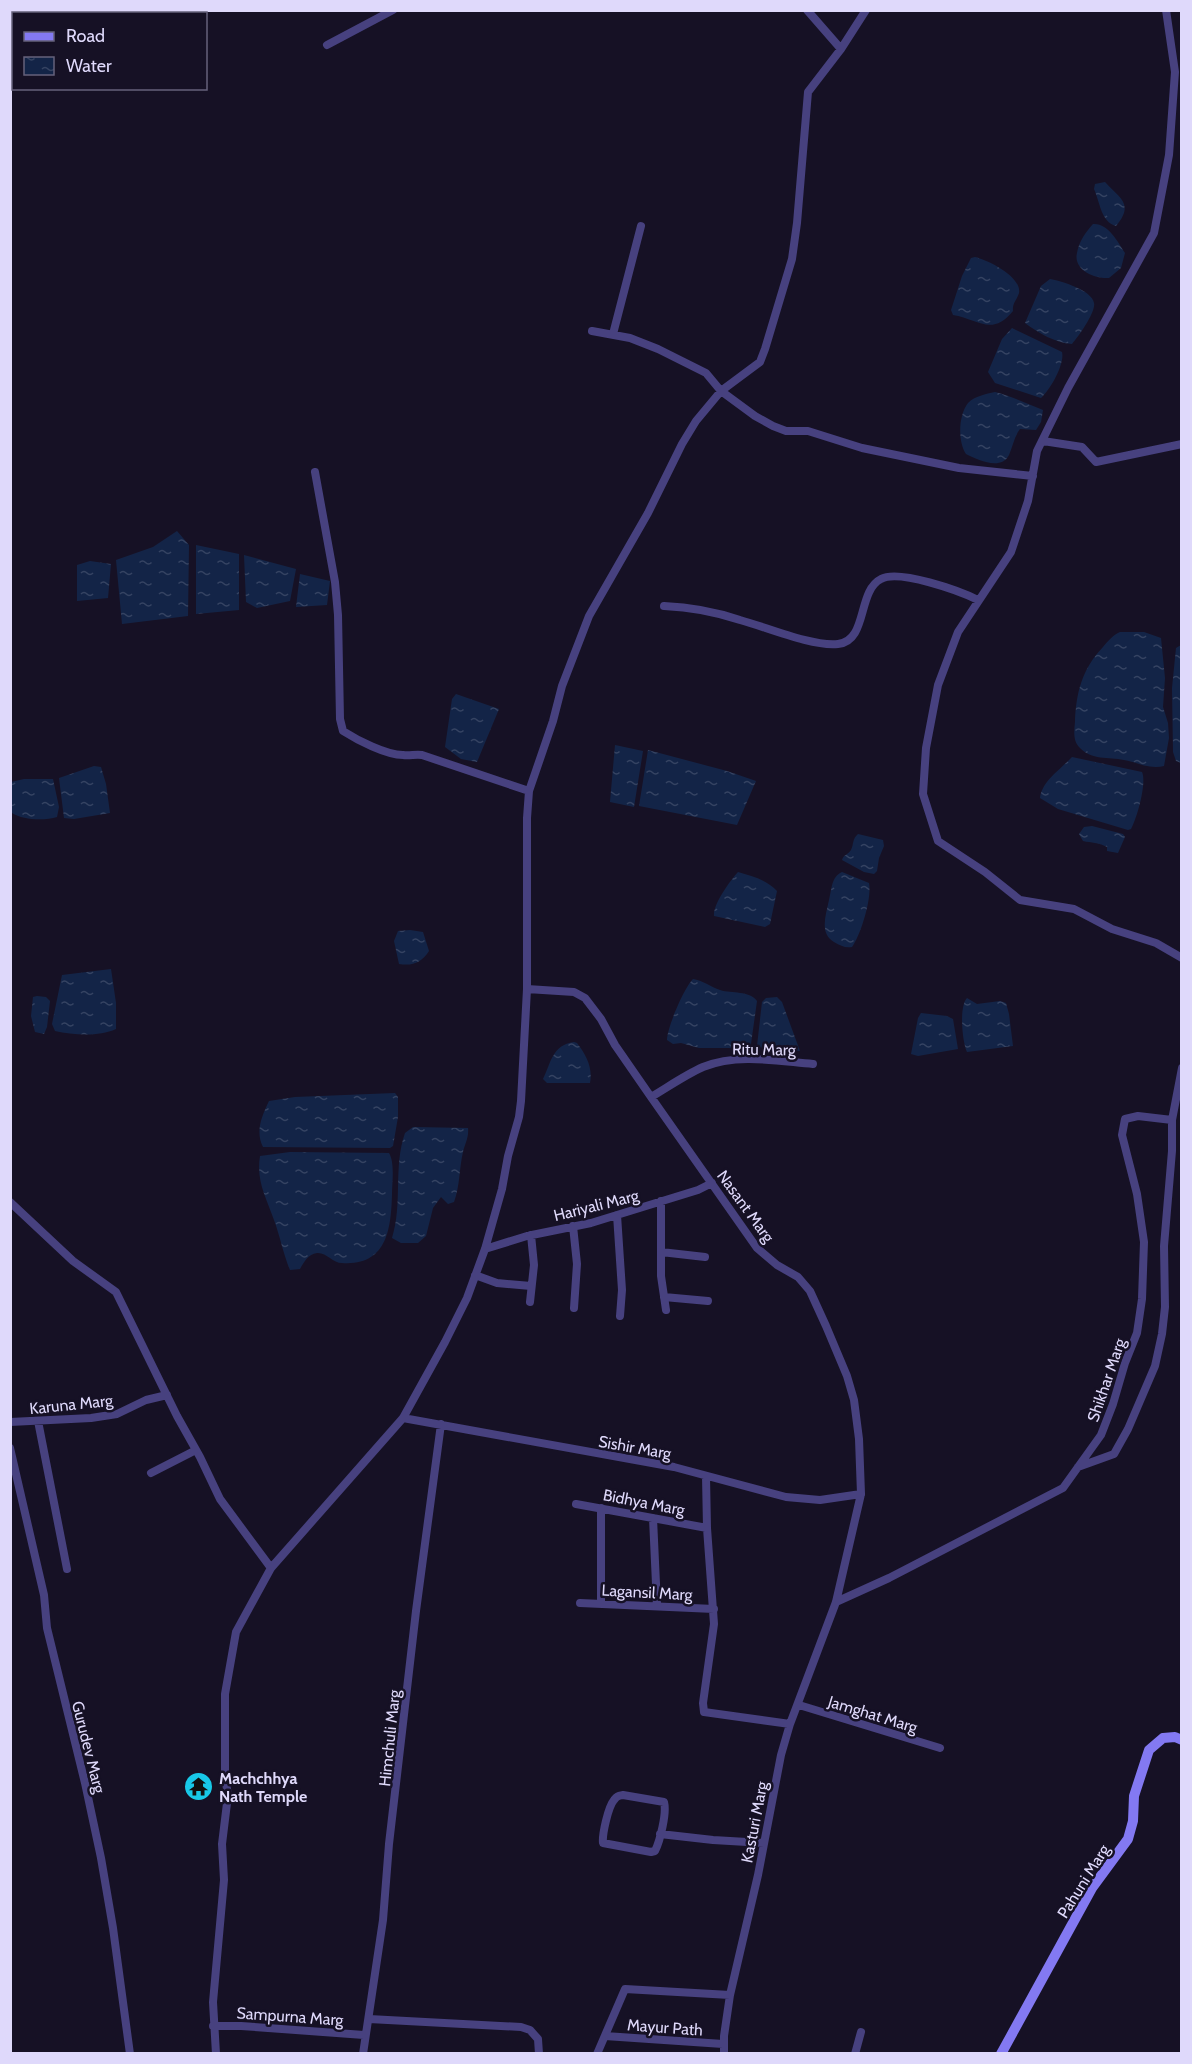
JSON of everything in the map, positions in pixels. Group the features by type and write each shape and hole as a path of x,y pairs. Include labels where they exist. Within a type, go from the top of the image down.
{"street":[{"path":"327,45 393,10"},
{"path":"807,10 841,49"},
{"path":"216,2054 213,2002 224,1880 222,1844 228,1795 225,1778 225,1694 236,1632 271,1568 403,1418 467,1298 485,1249 519,1117 527,989 526,818 529,791 553,721 562,686 589,616 648,513 696,421 721,391 759,362 765,349 792,259 808,92 867,10"},
{"path":"1166,10 1175,72 1168,155 1154,233 1068,388 1037,452 1028,501 1011,552 958,632 938,686 926,748 923,794 938,842 985,873 1020,900 1074,909 1112,930 1156,943 1182,958"},
{"path":"612,334 641,226"},
{"path":"591,332 630,338 706,373 721,391 772,426 786,430 808,431 862,448 959,468 1033,476"},
{"path":"1043,441 1082,447 1096,462 1182,444"},
{"path":"315,472 335,582 340,718 344,731 383,751 404,756 414,754 422,756 529,791"},
{"path":"664,606 706,612 807,640 841,644 853,636 874,584 882,578 898,575 960,591 978,600"},
{"name":"Nasant Marg","path":"527,989 574,992 585,998 601,1019 615,1045 758,1248 777,1265 798,1277 810,1291 847,1376 854,1400 859,1439 861,1494 836,1602"},
{"name":"Ritu Marg","path":"651,1097 703,1067 728,1060 773,1060 813,1064"},
{"path":"1078,1467 1114,1454 1128,1429 1155,1366 1165,1307 1164,1246 1172,1151 1172,1120 1182,1068"},
{"name":"Shikhar Marg","path":"836,1602 889,1578 1063,1488 1101,1435 1137,1333 1141,1309 1144,1242 1137,1194 1122,1135 1123,1124 1125,1119 1138,1116 1172,1120"},
{"name":"Hariyali Marg","path":"485,1249 531,1235 591,1223 698,1190 712,1183"},
{"path":"661,1201 661,1276 666,1310"},
{"path":"10,1202 73,1261 116,1292 220,1499 271,1568"},
{"path":"616,1215 622,1290 620,1316"},
{"path":"573,1226 578,1264 574,1308"},
{"path":"530,1302 534,1265 531,1235"},
{"path":"661,1252 705,1257"},
{"path":"475,1275 497,1283 531,1286"},
{"path":"664,1297 708,1301"},
{"name":"Karuna Marg","path":"10,1422 91,1418 117,1414 146,1400 167,1395"},
{"name":"Sishir Marg","path":"403,1418 674,1467 786,1497 820,1500 861,1494"},
{"path":"38,1421 67,1569"},
{"name":"Himchuli Marg","path":"363,2054 364,2035 369,2019 383,1920 416,1611 441,1424"},
{"name":"Gurudev Marg","path":"10,1448 44,1595 47,1628 85,1783 100,1858 113,1928 130,2054"},
{"path":"151,1473 196,1450"},
{"path":"706,1476 707,1528 714,1624 703,1703 704,1712 790,1724"},
{"name":"Bidhya Marg","path":"576,1504 707,1528"},
{"path":"601,1508 601,1603"},
{"path":"652,1518 657,1606"},
{"name":"Kasturi Marg","path":"724,2054 723,2044 730,1995 781,1755 790,1724 836,1602"},
{"name":"Lagansil Marg","path":"580,1603 714,1609"},
{"name":"Jamghat Marg","path":"799,1705 940,1748"},
{"name":"Pahuni Marg","path":"1001,2054 1092,1888 1128,1839 1134,1796 1149,1750 1162,1738 1175,1737 1182,1740"},
{"path":"622,1795 664,1802 666,1808 660,1834 657,1849 651,1852 605,1845 602,1840 612,1802 616,1797 622,1795"},
{"path":"660,1834 764,1843"},
{"path":"597,2054 625,1989 730,1995"},
{"path":"369,2019 521,2027 530,2030 538,2039 539,2054"},
{"name":"Sampurna Marg","path":"213,2026 364,2035"},
{"path":"855,2054 861,2032"},
{"name":"Mayur Path","path":"604,2036 723,2044"}],"water":[{"path":"1105,182 1120,197 1125,206 1122,218 1116,226 1104,216 1094,189 1095,184"},
{"path":"1093,224 1108,230 1125,253 1121,268 1109,278 1092,275 1078,264 1078,249 1081,241"},
{"path":"975,257 1003,270 1019,287 1013,311 998,323 984,324 953,315 951,310 962,276 971,258"},
{"path":"1050,279 1082,290 1092,298 1094,303 1090,318 1072,344 1047,337 1025,323 1041,286"},
{"path":"1012,328 1062,352 1056,376 1041,398 995,383 988,372 1002,339"},
{"path":"995,392 1043,410 1041,422 1036,430 1020,429 1005,460 989,463 966,454 960,429 962,415 968,403 977,397"},
{"path":"177,531 189,545 188,616 122,624 116,560 153,547"},
{"path":"196,545 239,554 239,610 196,614"},
{"path":"244,555 296,569 290,601 257,608 246,602"},
{"path":"90,561 111,564 108,598 77,601 77,565"},
{"path":"300,574 330,581 327,605 296,607"},
{"path":"1120,632 1144,632 1161,638 1165,678 1163,707 1168,723 1169,738 1164,766 1149,766 1089,755 1075,739 1074,729 1081,682 1096,655 1111,638"},
{"path":"1181,645 1181,763 1176,761 1173,752 1172,688 1176,648"},
{"path":"456,694 499,709 477,762 461,759 445,747 452,699"},
{"path":"615,745 643,751 634,807 610,802"},
{"path":"648,750 756,781 737,825 639,806"},
{"path":"1072,757 1142,772 1142,792 1131,829 1058,809 1040,798 1044,786"},
{"path":"94,766 101,767 110,813 74,819 64,818 59,778"},
{"path":"24,779 53,779 59,807 57,817 34,819 12,813 11,782"},
{"path":"1092,826 1123,834 1125,837 1118,853 1107,851 1107,847 1101,844 1083,841 1079,834 1084,827"},
{"path":"858,834 883,840 884,846 877,871 874,874 864,872 842,860 851,850"},
{"path":"738,872 764,881 777,891 770,924 765,927 714,916 719,899"},
{"path":"842,872 869,883 870,890 865,916 852,947 834,942 826,934 825,929 832,884"},
{"path":"398,931 423,932 429,951 416,963 399,964 394,941"},
{"path":"111,969 116,1003 116,1029 109,1032 86,1034 55,1031 52,1024 62,975"},
{"path":"693,979 720,990 750,995 757,1001 750,1051 699,1048 681,1043 673,1044 667,1040 677,1008"},
{"path":"33,997 46,997 50,1001 44,1034 35,1032 31,1016"},
{"path":"777,997 782,1002 800,1051 768,1050 757,1046 762,1002 766,998"},
{"path":"967,998 977,1004 1000,1001 1006,1003 1013,1046 967,1052 962,1024 964,1002"},
{"path":"921,1013 947,1016 953,1019 958,1049 918,1056 911,1054"},
{"path":"577,1043 588,1062 590,1083 547,1083 543,1079 553,1056 561,1047"},
{"path":"395,1093 398,1097 398,1117 393,1146 390,1148 263,1147 260,1124 269,1101 295,1097"},
{"path":"413,1127 468,1128 468,1135 454,1202 448,1204 441,1197 433,1208 426,1236 418,1243 401,1243 392,1238 397,1212 399,1159 405,1133"},
{"path":"290,1152 389,1153 393,1173 390,1220 384,1243 377,1252 357,1262 342,1263 317,1253 309,1257 300,1269 290,1270 262,1189 259,1165 260,1156"}],"place":[{"name":"Machchhya Nath Temple","path":"198,1787"}]}
